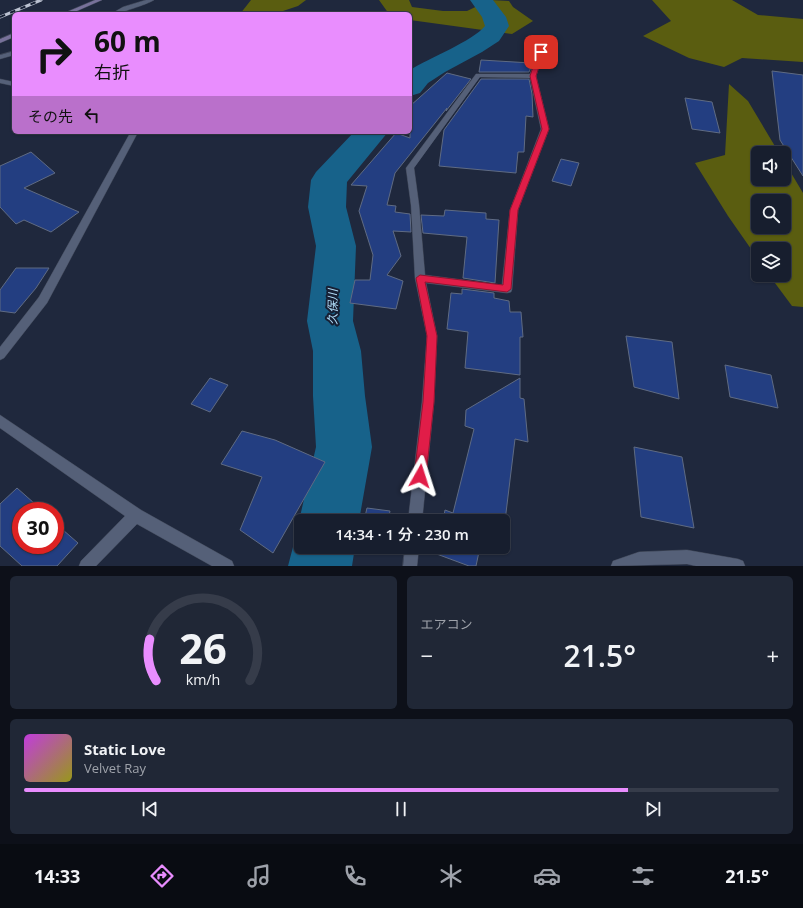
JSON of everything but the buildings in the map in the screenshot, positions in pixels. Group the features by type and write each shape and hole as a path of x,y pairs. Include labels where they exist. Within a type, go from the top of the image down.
{"main road":[{"path":"70,12 99,0"},
{"path":"0,41 12,36"}],"street":[{"path":"118,12 125,8 152,0"},
{"path":"420,278 507,289 514,210 545,129 533,76 545,40"},
{"path":"0,57 12,54"},
{"path":"416,514 428,402 432,336 420,278 415,205 410,168 478,75 533,76"},
{"path":"0,81 12,84"},
{"path":"0,355 43,300 133,134"},
{"path":"0,421 136,515 228,566"},
{"path":"86,566 136,515"},
{"path":"410,566 411,554"},
{"path":"618,566 639,559 687,557 738,566"}],"shaded area":[{"path":"251,0 306,0 298,6 280,12 242,12"},
{"path":"379,0 409,0 412,7 443,11 467,11 490,0 509,1 513,7 533,21 512,34 412,20 412,12 388,12"},
{"path":"652,0 732,0 758,15 803,19 803,62 742,58 724,67 689,58 643,36 671,21"},
{"path":"729,84 748,101 775,146 751,146 751,186 791,186 791,173 803,193 803,307 792,306 774,282 791,282 791,242 751,242 751,249 728,216 695,163 725,155"}],"waterway":[{"name":"久保川","path":"412,84 418,77 435,66 473,47 490,36 497,26 494,17 481,0"},
{"name":"久保川","path":"330,514 344,447 339,396 337,351 330,321 336,246 327,207 329,180 370,134"},
{"name":"久保川","path":"320,566 323,554"}],"railway":[{"path":"12,12 41,0"},
{"path":"0,17 12,12"}],"route":[{"path":"420,476 428,402 432,336 420,278 507,289 514,210 545,129 533,76 541,52"}]}
